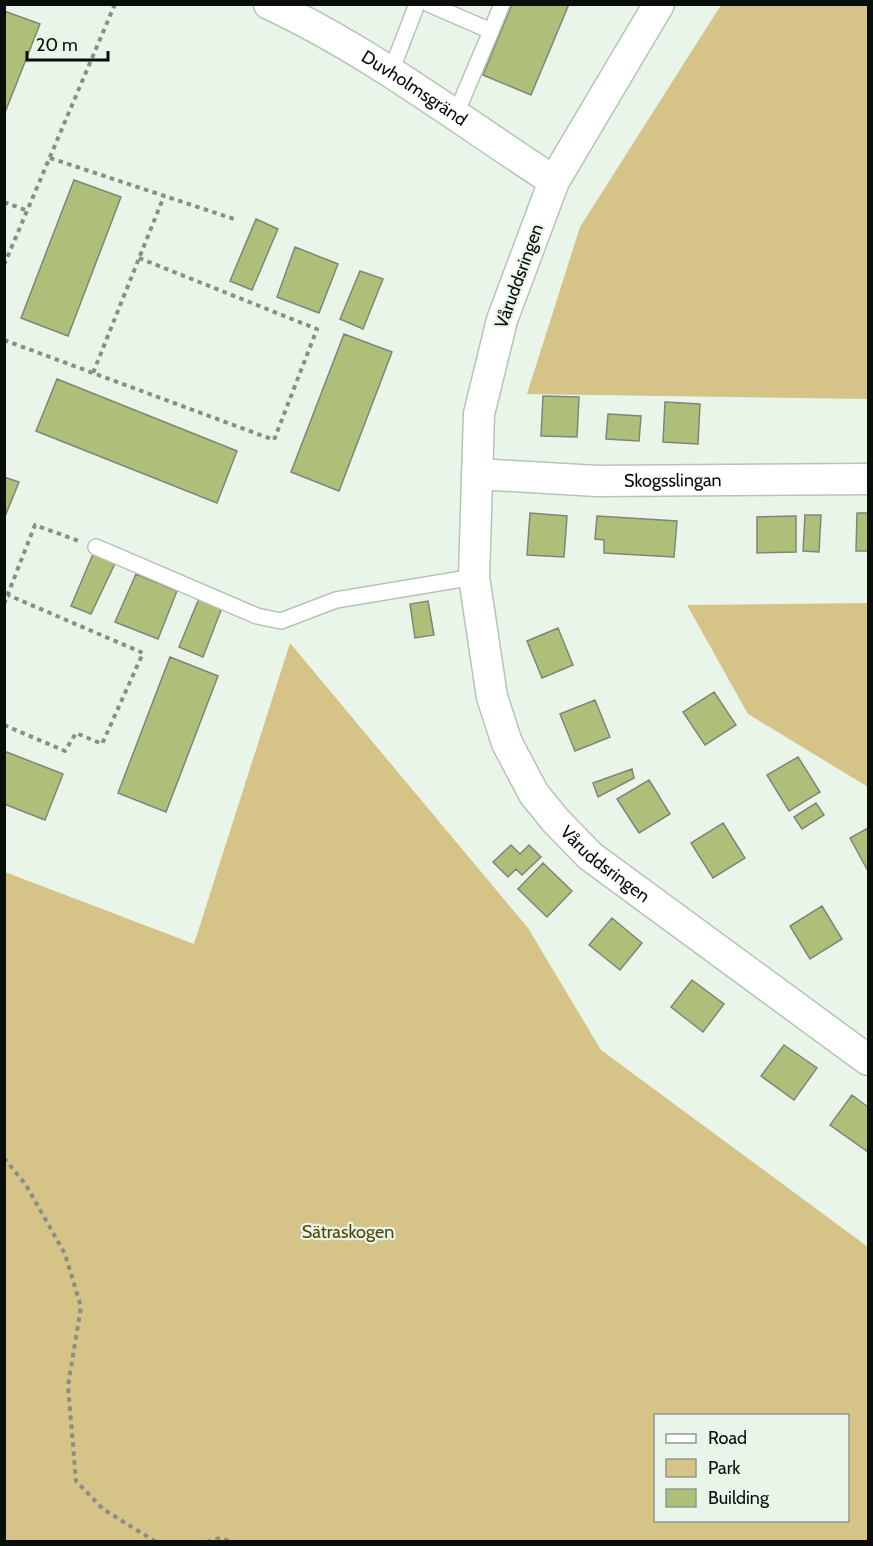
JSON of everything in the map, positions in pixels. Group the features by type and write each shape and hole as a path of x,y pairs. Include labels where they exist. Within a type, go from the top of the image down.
{"street":[{"name":"Duvholmsgränd","path":"269,4 304,21 390,74 554,182"},
{"name":"Våruddsringen","path":"659,4 554,182 502,320 479,414 474,577 492,698 507,743 534,794 590,856 868,1060"},
{"name":"Skogsslingan","path":"477,474 597,481 868,479"}],"lane":[{"path":"390,74 417,4"},
{"path":"429,4 491,31"},
{"path":"455,116 502,4"},
{"path":"96,547 257,615 281,621 336,600 474,577"}],"path":[{"path":"4,265 115,4"},
{"path":"50,158 234,219"},
{"path":"93,374 164,196"},
{"path":"4,202 28,211"},
{"path":"4,340 274,440 317,329 139,258"},
{"path":"4,604 35,525 96,547"},
{"path":"4,725 65,751 76,733 102,744 143,653 8,595"},
{"path":"4,1158 26,1185 65,1254 81,1307 68,1386 76,1481 103,1509 156,1542"},
{"path":"207,1542 220,1538 233,1542"}],"green space":[{"path":"721,5 868,5 868,399 527,394 580,227"},
{"path":"868,603 868,787 748,714 687,605"},
{"name":"Sätraskogen","path":"290,643 528,928 601,1050 868,1247 868,1541 5,1541 5,872 194,944"}],"building":[{"path":"512,4 569,4 531,95 483,75"},
{"path":"4,11 40,24 4,115"},
{"path":"74,180 121,197 68,336 21,318"},
{"path":"256,219 278,229 252,290 230,281"},
{"path":"295,247 338,264 319,313 277,297"},
{"path":"360,271 383,279 363,329 340,319"},
{"path":"344,334 392,352 339,491 291,472"},
{"path":"57,379 237,451 217,503 36,431"},
{"path":"543,396 579,397 577,437 541,436"},
{"path":"665,402 700,404 698,444 663,442"},
{"path":"608,414 641,416 639,441 606,439"},
{"path":"4,477 19,482 4,519"},
{"path":"530,513 567,516 564,557 527,555"},
{"path":"857,513 868,513 868,551 856,551"},
{"path":"805,515 821,515 819,552 803,551"},
{"path":"597,516 677,521 674,557 604,553 604,540 595,539"},
{"path":"796,516 796,552 757,553 757,517"},
{"path":"96,547 118,557 91,614 71,606"},
{"path":"136,574 177,591 158,639 115,622"},
{"path":"200,596 223,605 203,657 179,647"},
{"path":"428,601 434,635 415,638 410,604"},
{"path":"558,628 573,665 542,678 527,641"},
{"path":"170,657 218,676 166,812 118,793"},
{"path":"714,692 736,725 705,745 683,712"},
{"path":"595,700 610,737 575,751 560,714"},
{"path":"4,751 63,774 45,820 4,804"},
{"path":"798,757 820,792 789,811 767,775"},
{"path":"632,769 634,778 598,797 593,783"},
{"path":"649,780 670,814 639,833 617,799"},
{"path":"816,803 824,815 802,829 794,817"},
{"path":"723,823 745,858 713,878 691,843"},
{"path":"868,828 868,871 850,838"},
{"path":"511,845 520,854 529,845 541,857 522,875 516,869 508,877 493,862"},
{"path":"543,863 572,891 547,917 518,889"},
{"path":"822,906 842,939 810,959 790,926"},
{"path":"612,918 642,943 620,970 589,945"},
{"path":"692,980 724,1004 703,1032 671,1007"},
{"path":"784,1045 817,1068 794,1100 761,1076"},
{"path":"852,1095 868,1107 868,1152 830,1125"}]}
